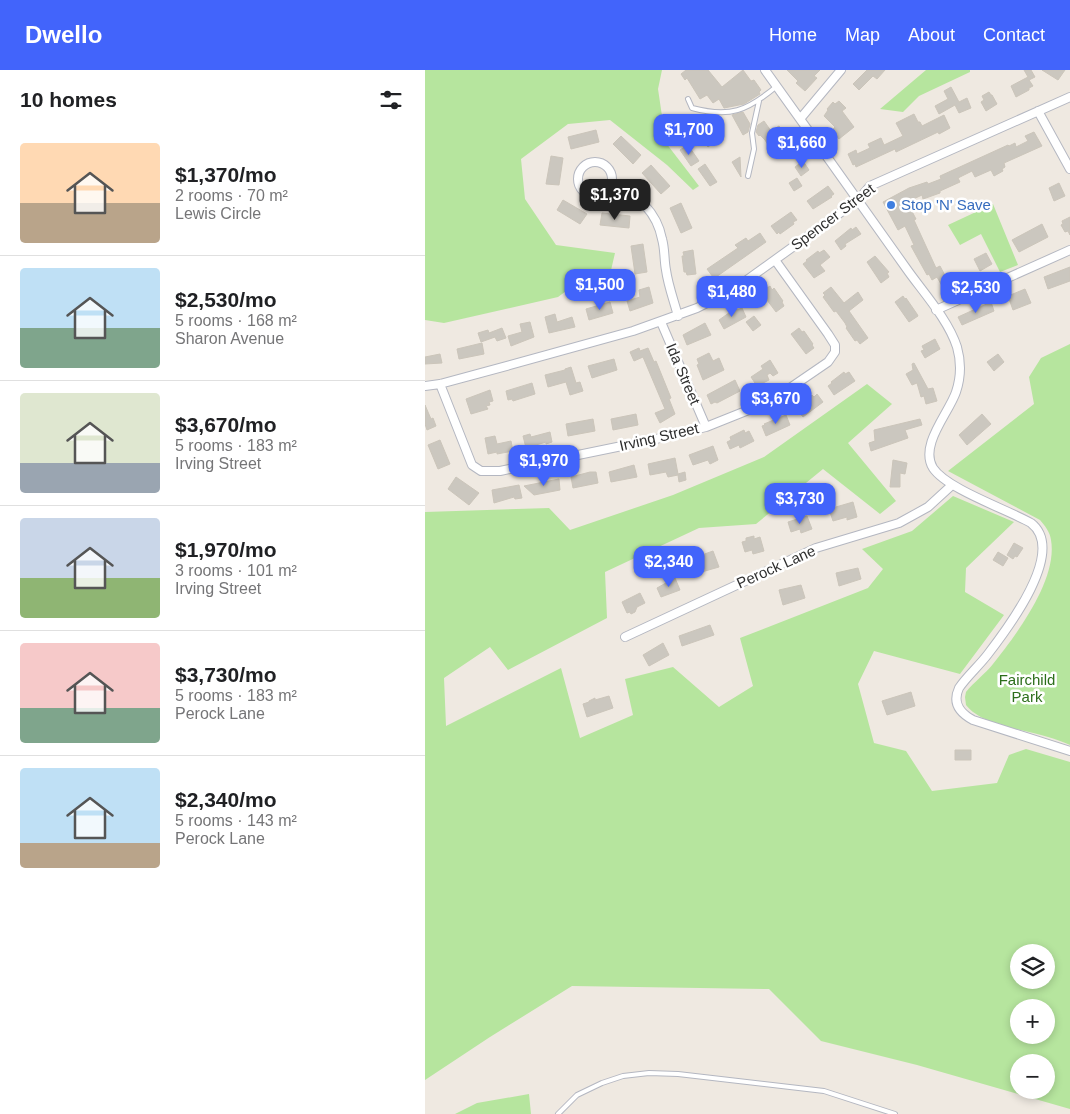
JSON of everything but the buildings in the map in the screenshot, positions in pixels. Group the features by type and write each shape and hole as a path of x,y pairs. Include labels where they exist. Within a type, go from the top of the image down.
{"street":[{"path":"765,70 859,200 953,337 957,347 960,369 956,393 932,438 929,454 932,466 952,485 1031,523 1041,536 1043,547 1035,579 1001,638 959,688 956,700 957,706 960,711 973,720 1070,751"},
{"path":"800,119 841,70"},
{"name":"Spencer Street","path":"425,386 440,384 519,363 661,322 705,305 726,294 859,200 870,186 1070,97"},
{"path":"1038,111 1070,169"},
{"path":"599,162 604,164 611,173 612,184 606,193 592,196 580,187 578,177 583,167 599,162"},
{"path":"612,184 630,192 644,204 657,224 662,237 666,271 679,316"},
{"path":"936,310 1070,250"},
{"name":"Irving Street","path":"440,384 472,465 481,471 501,471 657,439 706,426 755,407 790,388 828,362 835,352 835,345 828,334 775,260"},
{"name":"Ida Street","path":"661,322 706,426"},
{"name":"Perock Lane","path":"625,637 816,548 899,523 927,508 952,485"}],"lane":[{"path":"688,99 692,108 730,113 739,111 759,101 777,86"},
{"path":"748,176 754,149 752,133 759,101"},
{"path":"557,1114 577,1095 602,1083 623,1076 649,1073 678,1074 824,1091 895,1114"}],"green space":[{"path":"425,70 662,70 658,89 666,143 699,186 693,190 667,165 610,120 568,124 521,159 525,199 556,245 615,253 609,279 573,286 558,297 444,323 425,320"},
{"path":"926,70 970,70 970,72 919,96 903,112 880,109"},
{"path":"993,204 1018,265 1000,272 981,234 960,245 948,225"},
{"name":"Fairchild Park","path":"1070,344 1070,745 992,722 973,712 966,705 966,692 993,664 1013,638 1042,589 1051,556 1051,540 1040,520 948,471 1034,404 1029,377 1041,358"},
{"path":"867,384 892,404 848,443 896,501 880,514 823,469 756,524 699,528 605,572 607,618 508,670 490,647 444,678 446,726 561,668 580,738 633,715 625,679 673,667 719,707 753,686 740,638 868,588 883,569 862,549 912,531 953,496 1014,522 966,568 965,592 1004,615 960,674 874,651 858,684 874,743 906,751 932,791 997,783 1009,755 1026,749 1070,762 1070,1109 1035,1099 1055,1099 1055,1054 1010,1054 1010,1092 917,1065 821,1041 769,989 572,986 425,1080 425,512 549,508 570,530 673,495 764,457"},
{"path":"529,1094 531,1114 455,1114 477,1103"}],"place":[{"name":"Stop 'N' Save","path":"891,205"}]}
